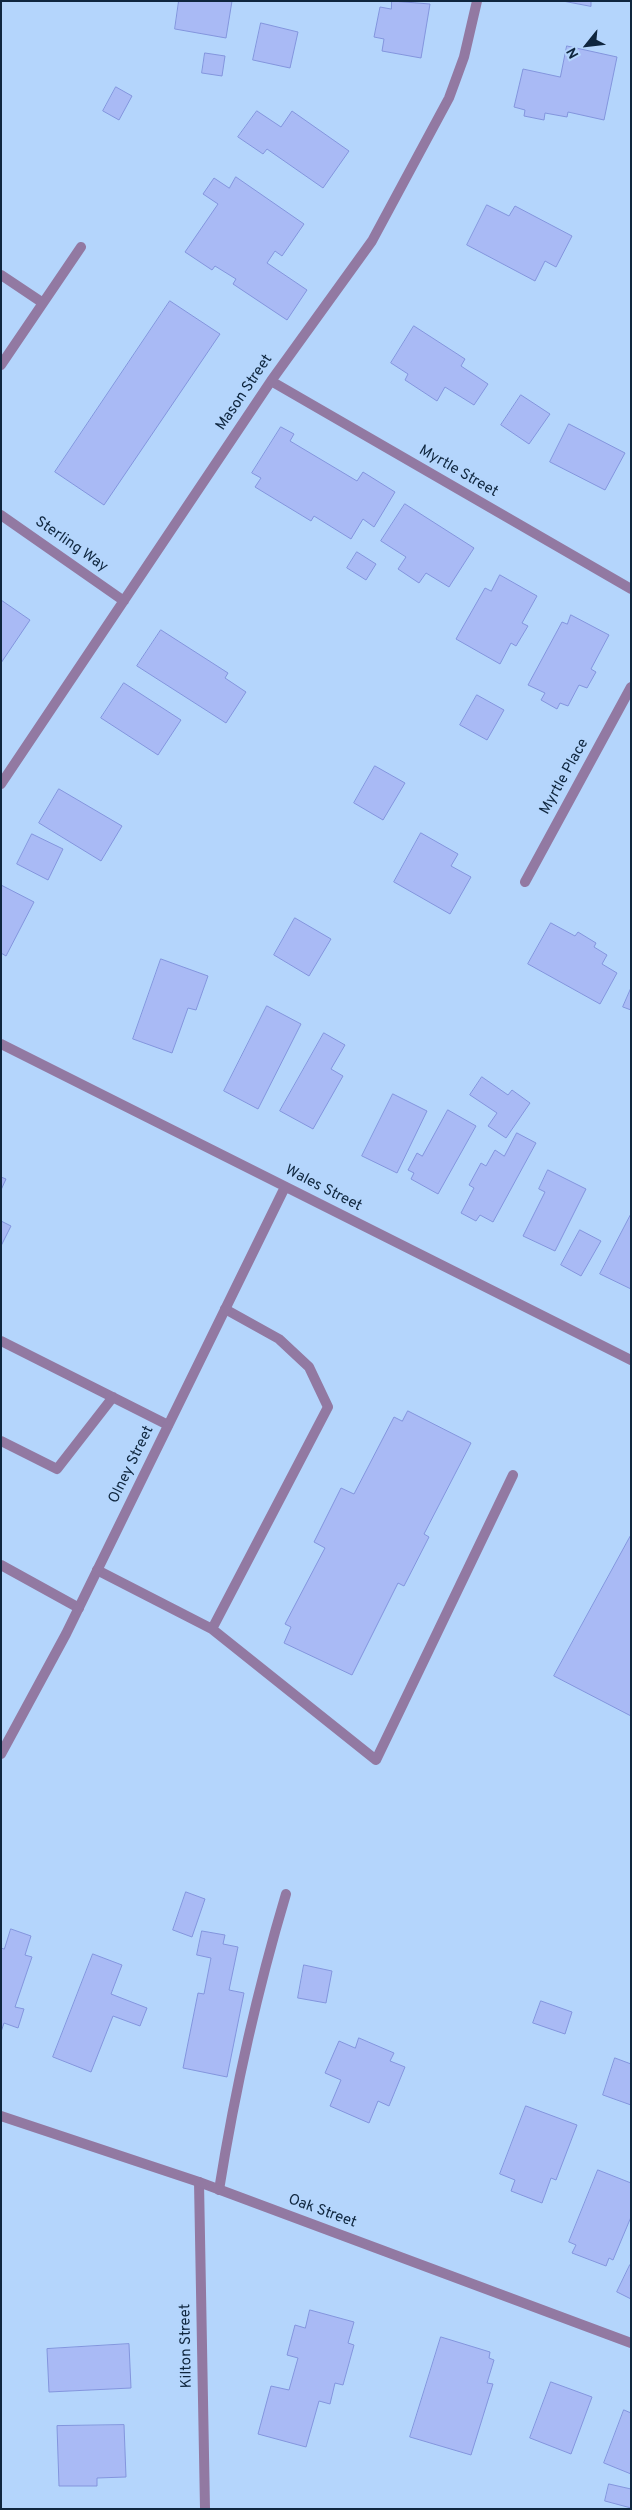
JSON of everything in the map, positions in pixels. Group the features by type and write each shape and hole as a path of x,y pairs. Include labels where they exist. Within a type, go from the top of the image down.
{"street":[{"name":"Mason Street","path":"1,784 271,381 372,241 410,174 458,78 477,1"},
{"path":"1,365 81,247"},
{"path":"1,275 42,303"},
{"name":"Myrtle Street","path":"271,381 631,589"},
{"name":"Sterling Way","path":"1,514 124,601"},
{"name":"Myrtle Place","path":"525,882 631,687"},
{"name":"Wales Street","path":"1,1044 631,1360"},
{"name":"Olney Street","path":"1,1754 79,1608 285,1187"},
{"path":"212,1629 328,1406 308,1367 279,1339 225,1308"},
{"path":"1,1341 168,1424"},
{"path":"1,1441 57,1468 113,1397"},
{"path":"97,1570 212,1629 376,1760 513,1475"},
{"path":"1,1565 79,1608"},
{"path":"219,2190 231,2115 260,1983 286,1894"},
{"name":"Oak Street","path":"1,2116 199,2182 631,2343"},
{"name":"Kilton Street","path":"199,2182 205,2509"}],"building":[{"path":"179,1 232,1 226,38 175,29"},
{"path":"392,1 430,4 421,58 382,51 384,39 374,37 380,7 391,9"},
{"path":"563,1 591,1 591,6"},
{"path":"261,23 298,32 290,68 253,60"},
{"path":"567,46 617,57 604,120 568,112 567,117 545,113 544,120 524,116 525,110 514,107 523,69 560,77"},
{"path":"205,53 225,56 222,76 202,73"},
{"path":"116,87 132,96 119,120 103,111"},
{"path":"257,111 281,127 292,111 349,151 323,188 267,149 263,154 238,137"},
{"path":"236,177 304,224 282,256 275,251 267,263 307,290 287,320 233,284 236,279 215,266 212,270 185,252 218,204 203,194 214,178 229,188"},
{"path":"487,205 509,216 515,206 572,236 556,267 545,261 535,281 467,245"},
{"path":"170,301 220,334 104,505 55,472"},
{"path":"414,326 465,359 461,366 488,384 474,405 445,387 437,401 405,380 408,374 391,363"},
{"path":"521,395 550,414 529,444 501,425"},
{"path":"569,424 625,453 605,490 550,462"},
{"path":"281,427 294,434 290,441 357,481 363,472 395,492 374,527 363,519 351,539 314,516 311,521 255,487 261,478 252,473"},
{"path":"405,504 474,548 449,587 426,573 419,583 398,569 406,557 381,541"},
{"path":"357,552 376,564 366,580 347,568"},
{"path":"500,575 537,596 522,623 528,626 516,646 511,643 500,664 456,639 485,588 491,591"},
{"path":"1,600 30,620 1,663"},
{"path":"571,615 609,635 591,669 596,672 587,688 579,685 568,706 560,703 557,709 541,700 545,693 528,685 562,622 567,624"},
{"path":"161,630 228,673 225,678 246,692 226,723 137,666"},
{"path":"124,683 181,720 158,755 101,718"},
{"path":"477,695 504,710 487,740 460,725"},
{"path":"375,766 405,783 383,820 354,803"},
{"path":"59,789 122,826 101,861 39,823"},
{"path":"421,833 458,854 451,866 471,877 450,914 394,882"},
{"path":"32,834 63,849 48,880 17,864"},
{"path":"1,885 34,902 6,956 1,953"},
{"path":"295,918 331,939 309,976 274,955"},
{"path":"551,923 575,936 578,932 596,943 594,947 607,955 602,964 617,973 600,1004 528,964"},
{"path":"161,959 208,976 196,1010 188,1008 172,1053 133,1039"},
{"path":"631,988 631,1010 623,1007"},
{"path":"267,1006 301,1024 258,1109 224,1091"},
{"path":"324,1033 345,1045 331,1069 343,1076 313,1129 280,1111"},
{"path":"482,1077 508,1095 512,1090 530,1103 506,1138 488,1126 497,1113 470,1095"},
{"path":"393,1094 427,1111 397,1173 362,1156"},
{"path":"448,1110 476,1126 438,1194 411,1179 414,1173 408,1170 417,1153 422,1156"},
{"path":"517,1133 536,1143 493,1222 480,1215 476,1221 461,1213 474,1188 469,1185 481,1163 486,1166 495,1150 504,1156"},
{"path":"548,1170 586,1189 555,1251 523,1236 545,1192 539,1189"},
{"path":"1,1177 6,1179 1,1190"},
{"path":"631,1214 631,1289 600,1274"},
{"path":"1,1221 11,1226 1,1246"},
{"path":"580,1230 601,1241 581,1276 561,1265"},
{"path":"408,1411 471,1443 424,1534 429,1537 404,1586 398,1583 352,1675 284,1643 291,1627 285,1624 325,1548 314,1542 341,1488 354,1494 394,1417 402,1421"},
{"path":"631,1535 631,1716 554,1676"},
{"path":"186,1892 205,1899 192,1937 173,1930"},
{"path":"11,1929 31,1936 25,1955 32,1957 15,2007 24,2009 18,2028 4,2023 1,2032 1,1948 4,1949"},
{"path":"202,1931 225,1935 223,1944 238,1947 229,1990 244,1993 227,2077 183,2068 198,1993 204,1994 211,1958 197,1955"},
{"path":"93,1954 122,1965 111,1994 147,2008 140,2026 113,2016 91,2072 53,2057"},
{"path":"304,1965 332,1971 326,2003 298,1998"},
{"path":"541,2001 572,2012 565,2034 533,2023"},
{"path":"359,2038 394,2053 390,2061 405,2067 389,2106 378,2101 369,2123 330,2106 341,2080 325,2073 339,2041 355,2048"},
{"path":"615,2058 631,2064 631,2105 603,2095"},
{"path":"526,2106 577,2125 556,2180 551,2178 542,2203 511,2191 515,2180 500,2174"},
{"path":"598,2170 631,2183 631,2217 613,2260 609,2258 606,2266 572,2253 576,2245 569,2242"},
{"path":"631,2266 631,2299 617,2292"},
{"path":"310,2310 354,2322 348,2343 354,2345 343,2385 335,2383 330,2404 319,2401 306,2447 258,2434 271,2386 289,2390 298,2358 287,2355 295,2325 305,2328"},
{"path":"441,2337 490,2352 489,2358 494,2360 487,2383 493,2384 471,2455 410,2437"},
{"path":"129,2344 131,2388 49,2392 47,2349"},
{"path":"551,2382 592,2397 571,2454 530,2438"},
{"path":"624,2410 631,2413 631,2474 604,2463"},
{"path":"124,2425 126,2477 97,2478 97,2486 59,2486 57,2426"},
{"path":"609,2484 631,2489 631,2508 605,2501"}]}
